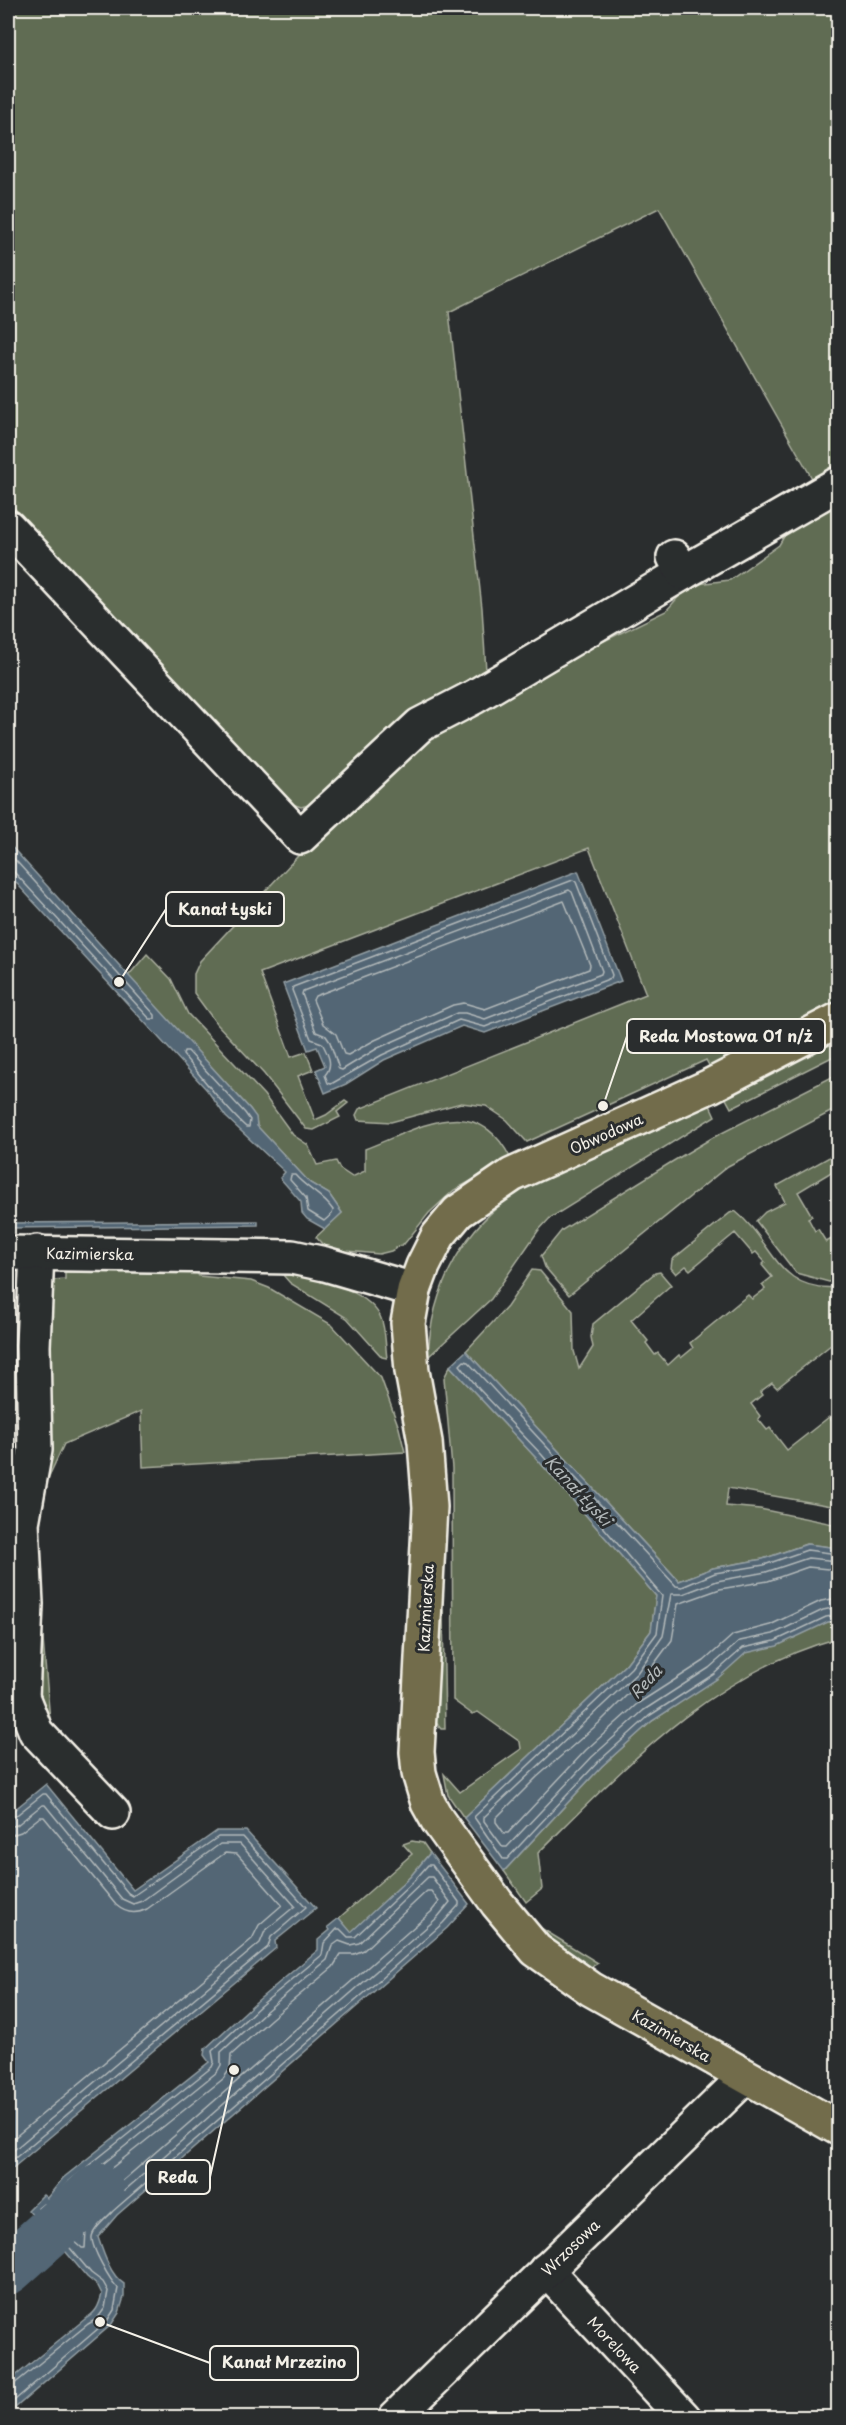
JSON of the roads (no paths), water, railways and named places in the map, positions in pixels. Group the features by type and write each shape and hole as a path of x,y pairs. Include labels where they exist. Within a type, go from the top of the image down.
{"main road":[{"name":"Obwodowa","path":"414,1290 438,1236 458,1212 492,1188 530,1166 710,1086 838,1020"},
{"name":"Kazimierska","path":"414,1290 408,1323 412,1371 425,1442 430,1507 417,1752 419,1773 428,1803 438,1821 497,1903 536,1950 582,1983 745,2077 838,2127"}],"street":[{"path":"8,527 300,837 420,725 474,697 679,565 838,484"},
{"path":"22,1253 33,1346 35,1450 22,1523 26,1604 22,1697 36,1732 113,1813"},
{"name":"Kazimierska","path":"22,1253 292,1257 325,1264 414,1290"},
{"name":"Wrzosowa","path":"394,2418 745,2077"},
{"name":"Morelowa","path":"546,2270 684,2418"}],"water":[{"path":"8,843 250,1109 256,1117 257,1126 310,1183 329,1194 342,1213 325,1229 307,1219 302,1213 301,1202 280,1178 285,1172 226,1117 207,1090 8,874"},
{"path":"578,871 621,981 485,1033 462,1026 384,1060 346,1084 325,1093 316,1070 325,1066 317,1047 308,1050 283,984"},
{"path":"258,1221 258,1225 8,1228 8,1223"},
{"path":"466,1351 679,1581 713,1568 763,1559 807,1544 838,1548 838,1620 828,1622 777,1646 746,1653 717,1679 652,1721 602,1766 504,1871 464,1818 626,1664 651,1631 656,1596 537,1459 450,1366"},
{"path":"46,1784 133,1890 217,1831 246,1831 316,1908 275,1941 276,1948 8,2172 8,1815"},
{"path":"430,1853 469,1904 447,1928 117,2215 98,2237 111,2269 124,2284 124,2297 119,2313 111,2325 8,2414 8,2382 92,2314 102,2294 98,2286 87,2277 60,2245 57,2247 33,2220 35,2218 28,2210 43,2195 47,2198 63,2178 209,2062 204,2055 205,2049 318,1950 318,1940 330,1930 328,1927 339,1918 351,1932 410,1877"},
{"path":"17,2235 41,2262 8,2290 8,2244"}],"waterway":[{"name":"Reda","path":"8,2269 98,2189"}],"place":[{"name":"Kanał Łyski","path":"119,982"},
{"name":"Reda Mostowa 01 n/ż","path":"603,1106"},
{"name":"Reda","path":"234,2070"},
{"name":"Kanał Mrzezino","path":"100,2322"}]}
